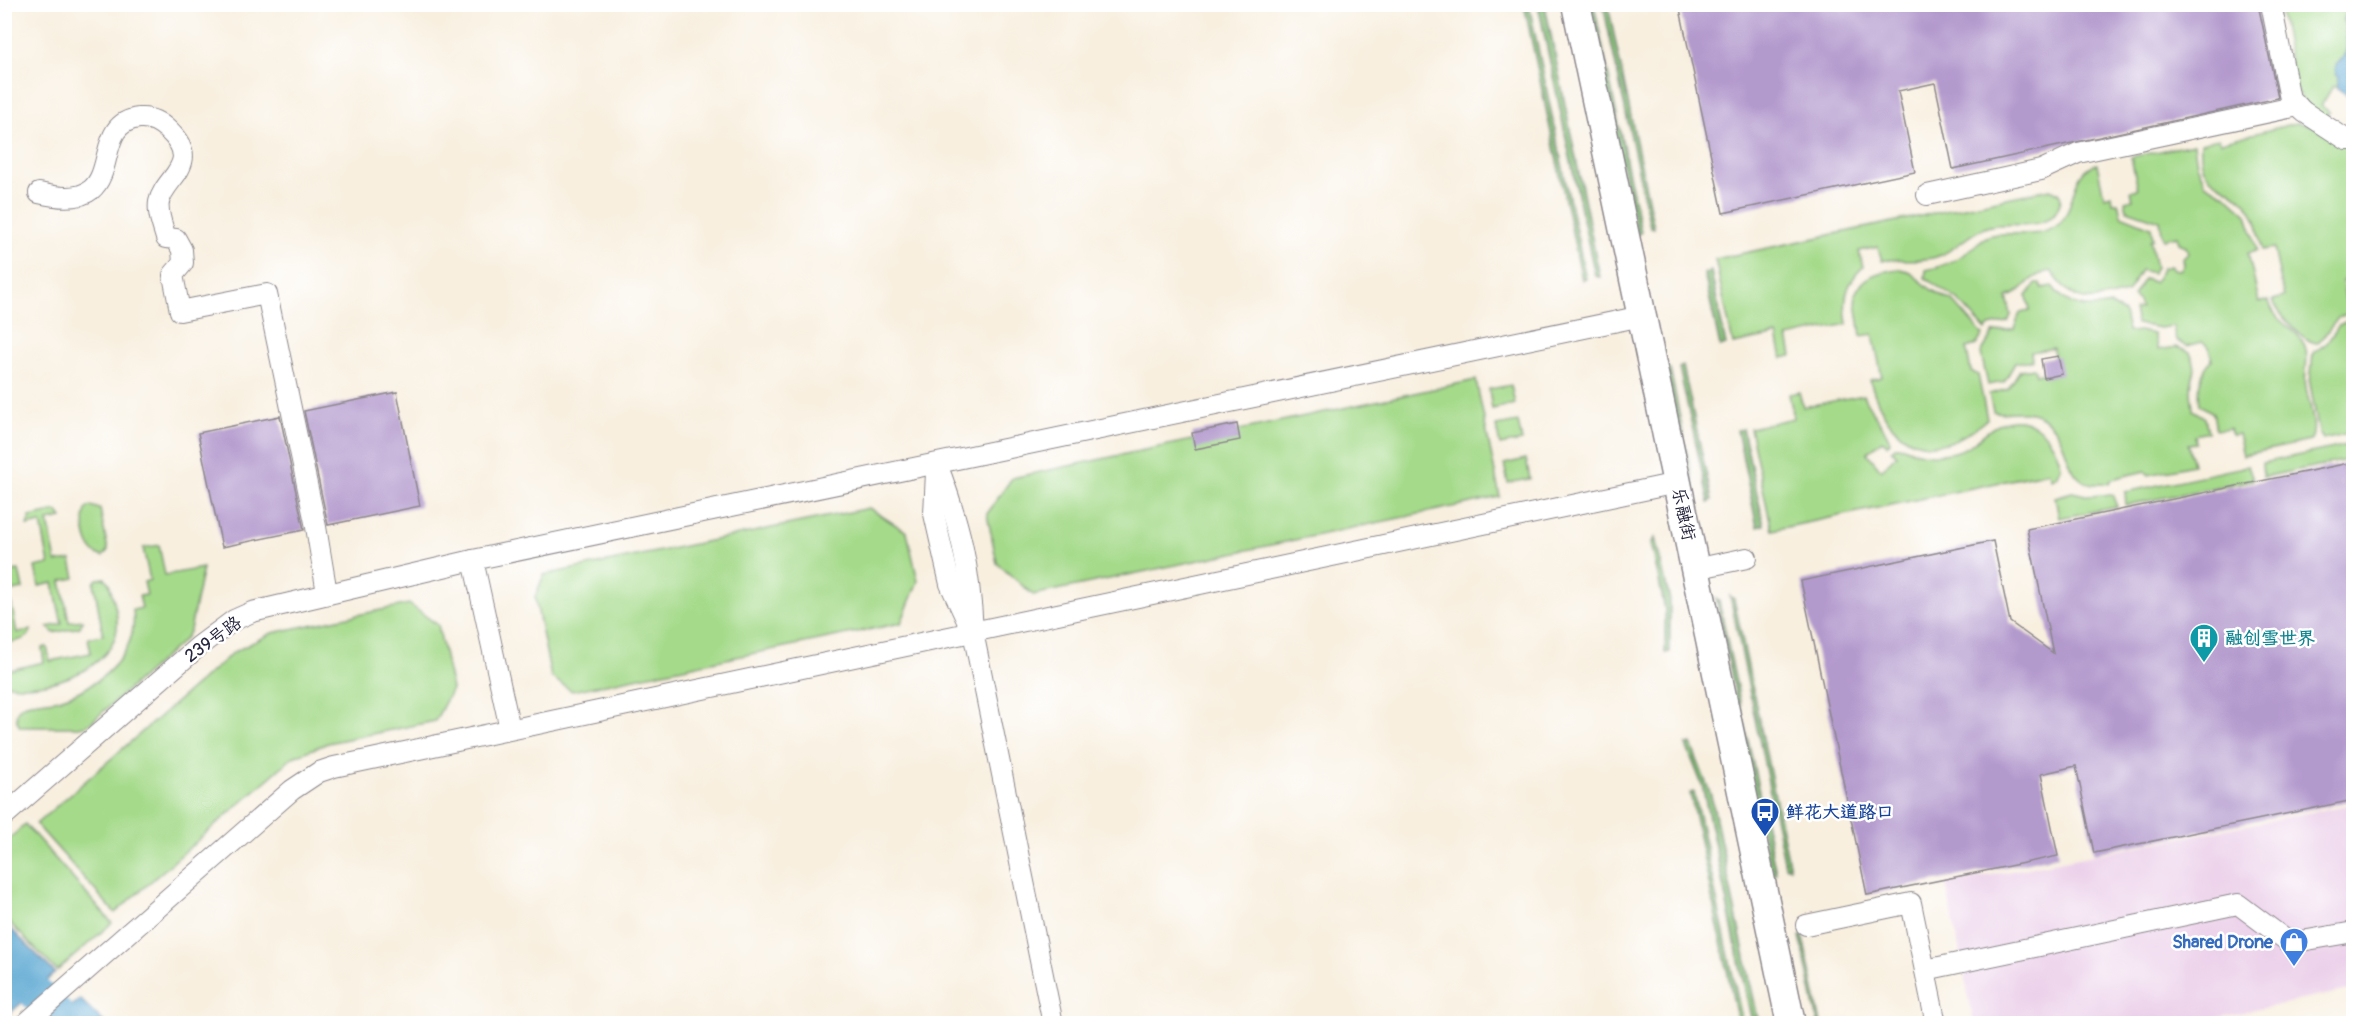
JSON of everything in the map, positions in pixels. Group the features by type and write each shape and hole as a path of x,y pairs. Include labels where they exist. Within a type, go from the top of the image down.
{"street":[{"name":"乐融街","path":"1558,4 1633,318"},
{"name":"乐融街","path":"1576,4 1633,318 1668,485 1771,1023"},
{"path":"2271,4 2290,99 2347,140 2354,140"},
{"path":"1927,195 2041,170 2078,153 2298,106"},
{"path":"39,193 57,197 83,195 94,189 101,179 109,143 126,123 138,118 150,118 171,133 182,156 181,169 159,201 166,238 176,239 182,250 183,263 173,275 180,311 267,294 316,527 327,593"},
{"name":"239号路","path":"4,816 217,632 252,612 473,561 1633,318"},
{"path":"937,464 934,514 950,584 973,632 1053,1023"},
{"name":"乐融街","path":"1668,485 1695,569 1791,1023"},
{"path":"25,1023 292,790 319,772 350,762 1668,485"},
{"path":"1695,569 1747,558"},
{"path":"473,561 510,729"},
{"path":"1806,925 1911,903 1936,1023"},
{"path":"1926,970 2238,904 2290,943 2354,932"}],"shaded area":[{"path":"2353,804 2353,989 2192,1023 1974,1023 1946,884"}],"green space":[{"path":"1524,5 1529,5 1586,279 1582,280"},
{"path":"1538,5 1545,5 1600,277 1595,276"},
{"path":"1587,5 1594,5 1641,232 1637,235"},
{"path":"1603,5 1608,5 1654,228 1650,227"},
{"path":"2279,5 2338,5 2347,11 2343,21 2350,45 2343,59 2337,88 2333,86 2321,106 2330,112 2324,120 2309,109 2296,91"},
{"path":"2296,123 2311,125 2353,146 2354,232 2349,242 2350,278 2342,281 2348,313 2338,318 2318,343 2312,342 2299,333 2276,306 2273,300 2284,297 2274,248 2262,250 2257,224 2249,207 2208,175 2203,168 2201,157 2201,143 2218,138 2221,142"},
{"path":"2194,144 2197,165 2205,183 2226,195 2247,214 2257,251 2248,253 2259,302 2269,301 2276,316 2302,340 2305,346 2307,357 2305,382 2313,423 2310,441 2243,455 2238,434 2232,435 2230,428 2216,430 2213,413 2200,405 2201,381 2205,369 2212,360 2209,347 2202,342 2187,346 2176,341 2173,326 2160,328 2137,324 2134,310 2141,308 2139,301 2133,296 2144,279 2154,282 2163,268 2171,266 2172,269 2180,270 2184,265 2183,257 2188,253 2186,246 2179,243 2177,236 2163,239 2160,221 2127,210 2125,201 2133,199 2131,191 2138,189 2131,157"},
{"path":"2097,164 2104,197 2112,195 2113,202 2118,202 2121,215 2151,227 2153,239 2150,240 2156,267 2152,273 2141,270 2127,293 2083,299 2068,291 2051,271 2035,277 2019,291 2007,297 2011,315 2008,322 1989,326 1986,330 1958,300 1925,278 1926,270 1941,266 1965,254 1987,236 2035,234 2059,224 2069,209 2077,181 2088,168"},
{"path":"2050,189 2059,193 2061,199 2057,211 2050,218 2031,224 1987,227 1973,233 1950,251 1936,257 1922,260 1882,261 1878,247 1859,251 1863,267 1852,280 1847,293 1845,308 1847,324 1788,337 1792,356 1782,358 1777,335 1733,344 1715,259"},
{"path":"1900,269 1908,271 1932,290 1954,302 1983,335 1976,345 1966,348 1971,371 1978,375 1987,419 1967,434 1948,442 1931,445 1915,442 1901,434 1889,421 1878,403 1870,380 1882,377 1873,334 1861,336 1855,294 1863,282 1873,275"},
{"path":"1711,271 1726,345 1720,347 1704,273"},
{"path":"2036,284 2041,284 2042,288 2052,286 2064,299 2078,306 2111,305 2124,313 2128,332 2139,331 2154,334 2158,350 2176,347 2190,352 2195,369 2191,384 2193,410 2205,418 2208,432 2195,435 2196,443 2188,444 2193,465 2149,475 2145,471 2112,479 2109,483 2093,484 2082,480 2075,473 2054,428 2043,418 2028,412 1993,411 1989,394 2008,389 2020,370 2034,368 2036,375 2057,371 2053,348 2031,352 2032,360 2015,363 2004,382 1988,385 1981,353 1993,333 2014,329 2020,313 2030,311 2027,296"},
{"path":"2350,320 2354,322 2353,432 2323,439 2319,433 2310,384 2313,353 2327,343 2339,325"},
{"path":"1683,366 1712,500 1709,503 1679,368"},
{"path":"1665,367 1670,369 1698,506 1695,507"},
{"path":"1476,380 1500,497 1033,595 997,563 987,514 1012,478"},
{"path":"1511,385 1515,404 1492,409 1489,389"},
{"path":"1799,392 1803,407 1863,395 1889,437 1890,442 1887,445 1882,440 1867,453 1881,470 1897,455 1892,450 1896,446 1929,454 1955,452 1971,444 1994,427 2006,421 2017,420 2037,427 2045,434 2061,466 2056,477 2051,479 2049,472 1772,530 1750,428 1794,418 1789,394"},
{"path":"1518,422 1522,441 1500,445 1496,426"},
{"path":"1743,429 1764,525 1757,527 1737,430"},
{"path":"2353,444 2353,459 2263,477 2262,463"},
{"path":"1526,459 1530,479 1508,483 1504,464"},
{"path":"2248,466 2253,480 2126,505 2125,492"},
{"path":"2072,492 2090,496 2112,494 2117,507 2059,518 2055,497"},
{"path":"91,506 100,509 108,550 103,556 92,550 86,536 85,514 87,508"},
{"path":"869,508 907,532 918,581 901,623 572,691 551,677 535,597 544,575"},
{"path":"57,511 62,518 48,521 56,562 71,560 75,578 61,581 69,622 83,620 80,627 54,633 47,627 62,624 53,583 39,586 35,567 49,564 41,523 27,526 30,517"},
{"path":"1655,538 1670,600 1670,652 1665,653 1665,610 1651,543"},
{"path":"159,545 165,575 203,568 190,630 185,639 88,725 20,727 17,715 23,705 74,694 102,677 123,655 130,641 133,610 142,608 139,596 147,595 144,582 150,580 143,548"},
{"path":"19,570 23,589 9,592 17,633 31,630 30,634 24,638 5,643 5,636 10,634 5,609 5,572"},
{"path":"105,578 109,583 114,602 117,628 110,648 99,660 85,670 53,682 19,686 5,684 5,671 44,662 42,648 47,647 50,661 91,653 88,638 103,635 94,583 97,579"},
{"path":"1730,596 1734,599 1790,868 1785,866"},
{"path":"1716,598 1719,601 1776,873 1771,877"},
{"path":"409,604 438,625 452,689 435,721 328,743 293,757 115,913 36,824 234,652 272,633"},
{"path":"1691,744 1711,795 1759,1023 1752,1023 1702,785 1686,745"},
{"path":"1694,792 1743,1023 1738,1023 1690,793"},
{"path":"25,824 112,923 57,971 5,918 5,843"},
{"path":"1800,936 1803,936 1821,1023 1818,1023"}],"water":[{"path":"2347,11 2353,15 2353,99 2337,88 2339,76 2336,74 2336,65 2346,52 2345,19"},
{"path":"5,923 55,973 8,1015 5,1012 11,1006 5,1000"},
{"path":"80,999 105,1023 52,1023"}],"building":[{"path":"1679,4 2258,4 2278,98 1953,169 1935,83 1898,91 1915,172 1723,213"},
{"path":"2058,356 2062,374 2044,378 2041,359"},
{"path":"397,392 420,506 328,525 304,411"},
{"path":"280,416 304,530 222,547 198,433"},
{"path":"1237,424 1240,440 1195,449 1192,433"},
{"path":"2354,462 2354,800 2094,853 2076,766 2041,774 2058,856 1867,895 1801,581 1993,541 2010,622 2053,653 2027,529"}],"waterway":[{"path":"4,962 67,1024"}],"place":[{"name":"融创雪世界","path":"2204,664"},
{"name":"鲜花大道路口","path":"1765,838"},
{"name":"Shared Drone","path":"2294,968"}]}
